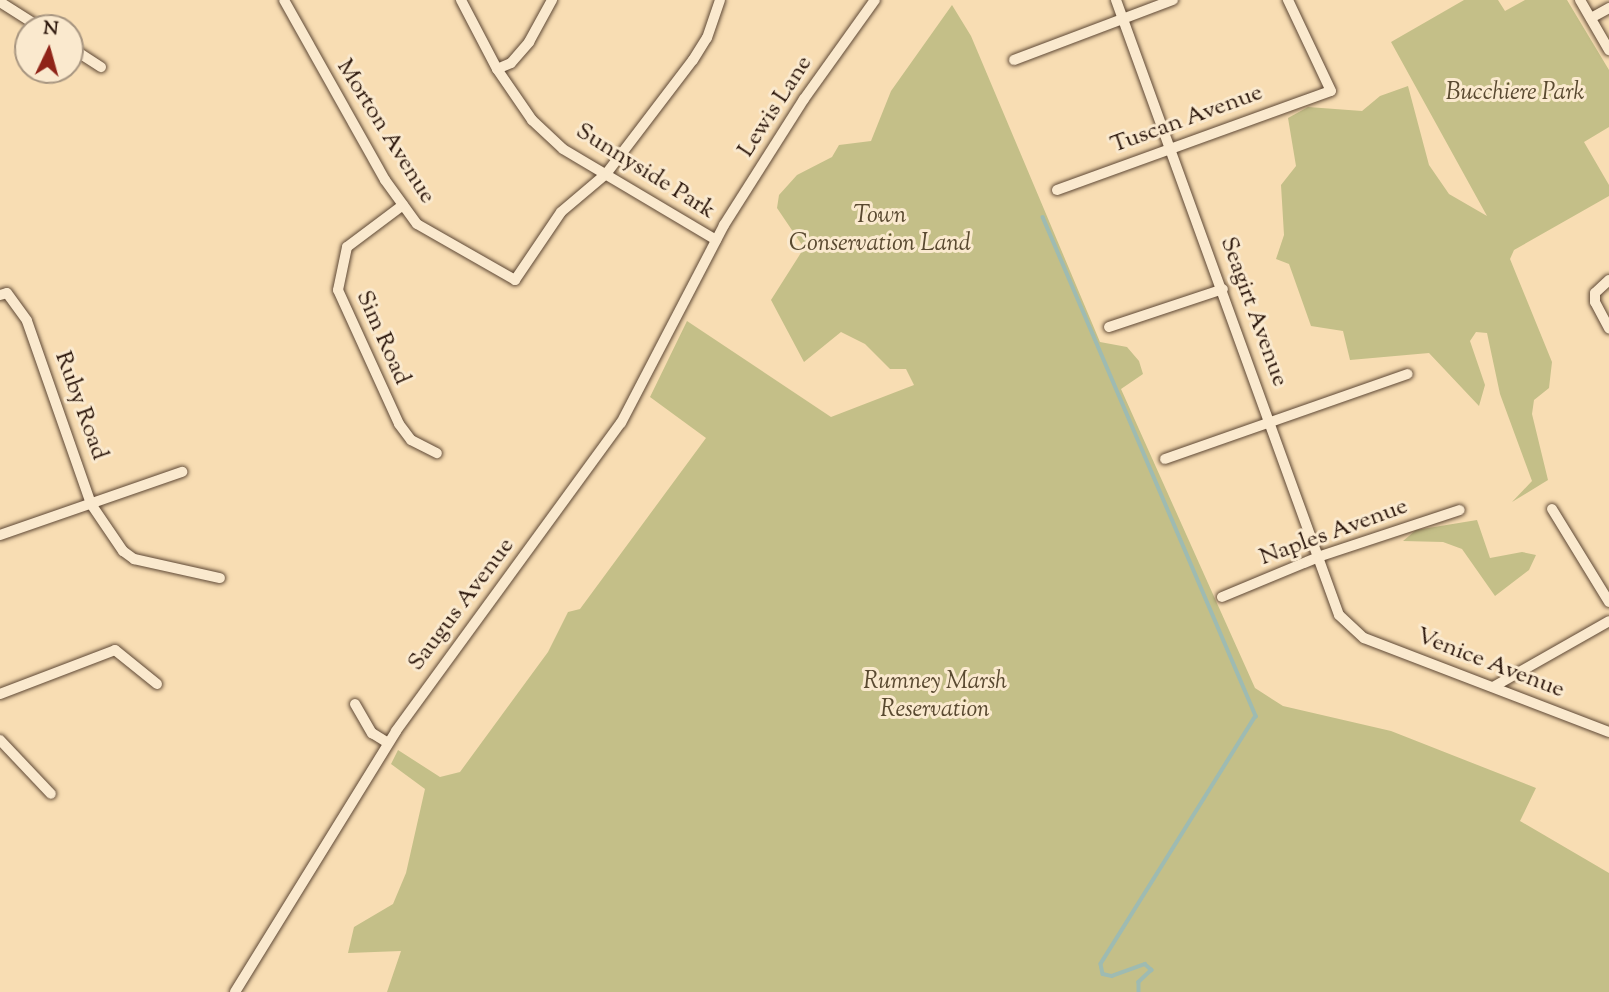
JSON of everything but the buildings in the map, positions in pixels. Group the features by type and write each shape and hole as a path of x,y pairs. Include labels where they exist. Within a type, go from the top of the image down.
{"street":[{"name":"Morton Avenue","path":"284,0 403,205 417,223 515,280 561,212 606,174"},
{"name":"Sunnyside Park","path":"461,0 497,69 532,120 564,149 716,240"},
{"path":"497,69 511,63 529,42 552,0"},
{"path":"606,174 700,49 720,0"},
{"name":"Lewis Lane","path":"716,240 804,99 876,0"},
{"name":"Seagirt Avenue","path":"1116,0 1321,556 1339,615 1357,634"},
{"path":"1014,60 1173,0"},
{"name":"Tuscan Avenue","path":"1057,190 1331,90 1288,0"},
{"path":"1580,0 1609,50"},
{"path":"0,2 18,14"},
{"path":"1591,18 1609,8"},
{"path":"84,56 101,66"},
{"name":"Sim Road","path":"403,205 347,247 338,290 399,424 411,440 437,453"},
{"name":"Saugus Avenue","path":"235,992 388,743 621,423 716,240"},
{"path":"1609,280 1595,293 1595,302 1609,328"},
{"path":"1109,327 1223,289"},
{"name":"Ruby Road","path":"0,295 7,293 28,323 91,505 122,551 134,559 220,578"},
{"path":"1165,459 1408,374"},
{"path":"0,536 182,472"},
{"path":"1552,509 1609,602"},
{"name":"Naples Avenue","path":"1223,597 1321,556 1460,510"},
{"path":"1493,687 1609,621"},
{"name":"Venice Avenue","path":"1357,634 1609,732"},
{"path":"0,694 115,650 157,684"},
{"path":"355,704 372,733 388,743"},
{"path":"0,740 51,794"}],"green space":[{"name":"Bucchiere Park","path":"1464,0 1498,0 1505,11 1525,0 1567,0 1609,70 1609,127 1584,142 1609,185 1609,196 1514,250 1510,259 1552,362 1549,388 1534,400 1532,414 1548,480 1512,502 1532,481 1500,394 1487,333 1476,332 1470,341 1485,385 1479,406 1429,353 1350,360 1343,331 1311,326 1289,264 1276,259 1284,235 1281,185 1296,166 1288,118 1308,107 1362,111 1380,96 1408,86 1429,165 1449,194 1487,216 1391,42"},
{"name":"Rumney Marsh Reservation","path":"952,5 971,36 1100,342 1127,347 1139,361 1143,374 1121,389 1255,688 1283,706 1391,731 1536,788 1520,821 1609,873 1609,992 387,992 401,951 348,953 354,927 393,904 406,873 425,789 391,764 398,750 440,777 460,772 548,652 568,612 580,609 706,438 650,397 687,321 831,417 914,385 906,369 890,369 865,344 841,332 804,362 771,300 804,248 777,208 779,195 797,175 832,157 839,145 871,141 891,91"},
{"path":"1477,520 1490,558 1522,552 1536,555 1529,570 1495,596 1462,549 1443,542 1403,541 1416,530"}],"waterway":[{"path":"1043,217 1256,716 1101,964 1103,974 1112,976 1145,964 1152,970 1139,982 1139,992"}],"park label":[{"name":"Town Conservation Land","path":"880,231"}]}
